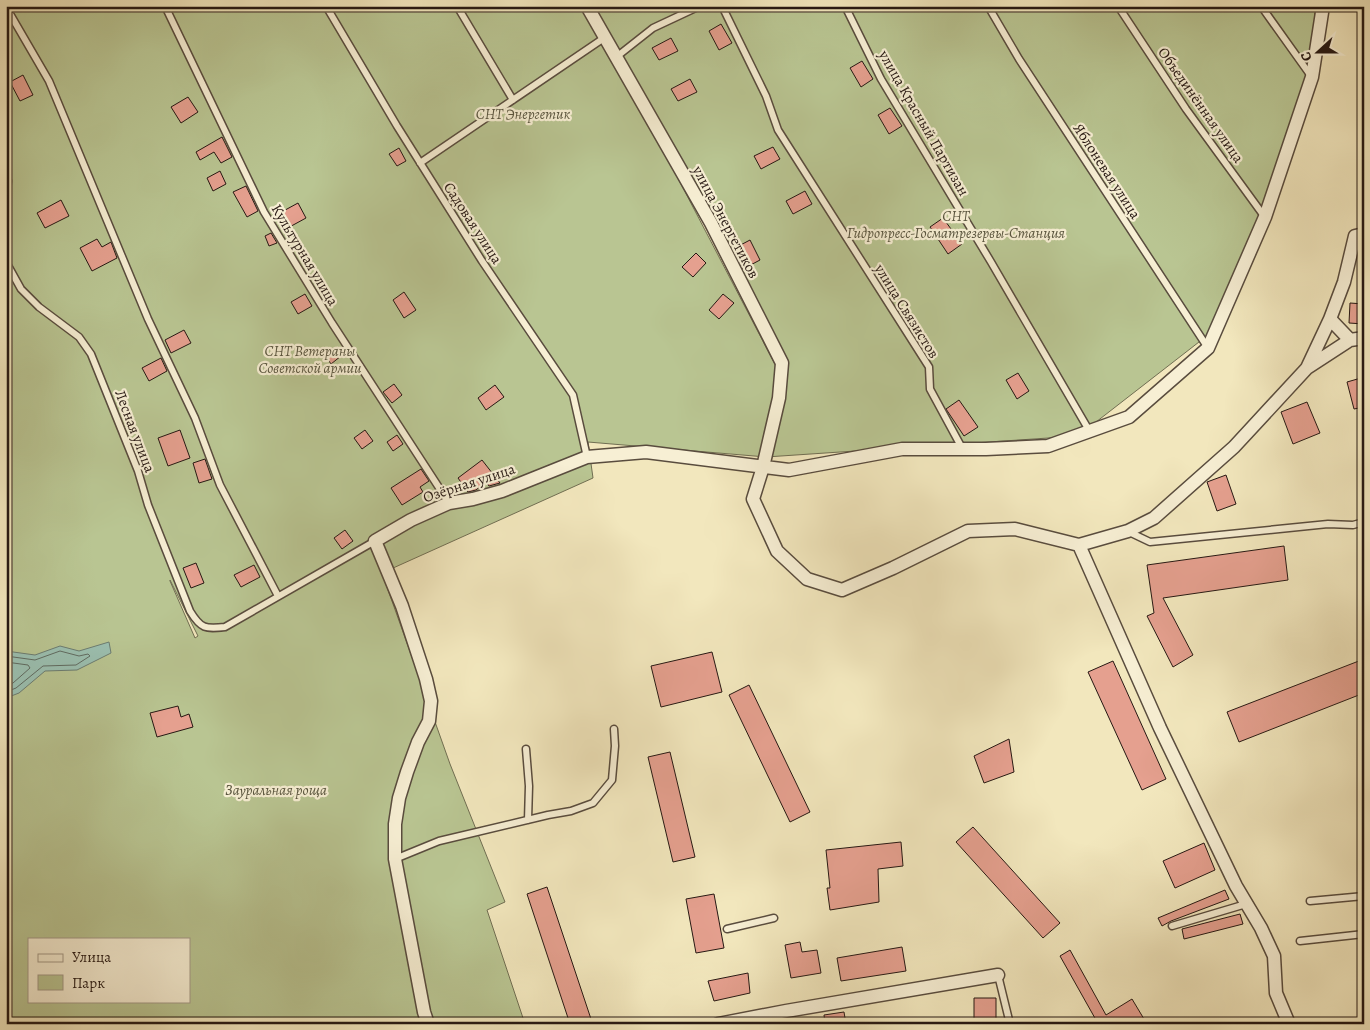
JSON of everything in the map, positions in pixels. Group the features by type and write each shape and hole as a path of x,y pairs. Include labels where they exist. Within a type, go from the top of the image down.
{"street":[{"name":"улица Энергетиков","path":"587,6 710,223 782,363 779,398 763,467 753,499 777,550 807,578 842,590 893,568 968,531 1015,529 1079,545"},
{"path":"1208,348 1265,217 1312,77 1323,6"},
{"path":"1307,368 1330,319 1359,235"},
{"path":"1330,319 1350,340"},
{"path":"1289,1024 1276,992 1274,956 1262,928 1246,904 1160,728 1079,545 1128,531 1154,518 1234,447 1307,368 1350,340 1364,338"},
{"name":"Озёрная улица","path":"375,540 411,520 450,503 473,500 502,491 586,457 646,452 789,470 902,449 1048,446 1130,418 1208,348"},
{"path":"375,540 402,606 426,679 431,701 429,721 418,742 399,798 395,824 395,859 424,1012 428,1024"},
{"path":"718,1024 998,976"}],"lane":[{"name":"Культурная улица","path":"165,6 264,212 332,323 450,503"},
{"name":"Садовая улица","path":"326,6 420,163 482,261 573,395 586,457"},
{"path":"458,6 513,100"},
{"path":"615,58 652,28 700,6"},
{"name":"улица Связистов","path":"722,6 766,96 778,130 930,368 930,389 962,449"},
{"name":"улица Красный Партизан","path":"845,6 881,79 1090,432"},
{"name":"Яблоневая улица","path":"988,6 1024,68 1208,348"},
{"name":"Объединённая улица","path":"1118,6 1186,109 1265,217"},
{"path":"1261,6 1312,77"},
{"path":"6,7 49,81 148,319 195,418 220,484 278,596"},
{"path":"420,163 604,38"},
{"path":"6,175 8,181 6,198"},
{"name":"Лесная улица","path":"6,262 21,289 39,307 79,337 91,354 138,471 148,505 190,611 198,624 208,628"},
{"path":"1128,531 1150,542 1328,524 1353,525 1364,522"},
{"name":"Озёрная улица","path":"208,628 225,627 375,540"},
{"path":"395,859 439,841 571,811 593,803 612,780 615,746 614,729"},
{"path":"526,749 529,786 528,820"},
{"path":"1310,902 1364,896"},
{"path":"1172,926 1246,904"},
{"path":"727,928 774,918"},
{"path":"1300,942 1364,934"},
{"path":"998,976 1010,1024"}],"green space":[{"path":"6,6 1315,6 1312,77 1217,328 1078,436 766,457 588,442 593,478 382,573 450,764 505,902 487,910 525,1024 6,1024","holes":["634,94 781,363 779,372","170,581 198,636 195,638"]}],"water":[{"path":"109,642 111,653 77,670 45,671 19,693 6,698 6,651 35,655 60,646 79,651"}],"building":[{"path":"721,24 732,43 719,50 709,31"},
{"path":"671,38 678,51 659,60 652,48"},
{"path":"862,61 873,79 861,87 850,68"},
{"path":"23,75 33,95 20,101 10,82"},
{"path":"690,79 697,92 678,101 671,89"},
{"path":"188,97 198,112 181,123 171,107"},
{"path":"890,108 902,126 889,134 878,115"},
{"path":"222,137 232,157 221,163 214,152 200,160 196,152"},
{"path":"773,147 780,159 761,169 754,156"},
{"path":"399,148 406,161 397,166 389,154"},
{"path":"220,171 226,184 213,191 207,178"},
{"path":"246,186 258,211 247,217 233,192"},
{"path":"805,191 812,204 793,214 786,201"},
{"path":"61,200 69,216 45,228 37,213"},
{"path":"298,203 306,218 284,230 276,215"},
{"path":"943,218 962,244 948,254 930,227"},
{"path":"271,233 277,243 269,246 265,236"},
{"path":"97,239 102,247 111,242 117,258 92,271 80,248"},
{"path":"750,240 760,260 743,269 733,249"},
{"path":"696,253 706,263 693,277 682,267"},
{"path":"404,292 416,310 404,318 393,300"},
{"path":"305,294 312,306 298,314 291,302"},
{"path":"723,294 734,303 719,319 709,310"},
{"path":"1350,303 1364,304 1364,324 1349,323"},
{"path":"184,330 191,343 171,353 165,340"},
{"path":"334,348 341,356 331,364 325,355"},
{"path":"161,358 167,371 149,381 142,368"},
{"path":"1018,373 1029,391 1017,399 1006,380"},
{"path":"1361,378 1364,388 1364,407 1354,409 1347,382"},
{"path":"394,384 402,395 392,403 383,392"},
{"path":"495,385 504,397 486,410 478,398"},
{"path":"959,400 978,427 964,436 946,409"},
{"path":"1307,402 1320,433 1293,444 1281,412"},
{"path":"180,430 190,458 168,466 158,438"},
{"path":"365,430 373,441 362,449 354,438"},
{"path":"397,435 403,444 393,451 387,442"},
{"path":"205,459 212,479 199,483 193,463"},
{"path":"482,460 500,483 489,486 486,482 476,490 468,492 458,478"},
{"path":"421,469 429,481 420,487 423,492 402,505 391,488"},
{"path":"1226,475 1236,504 1217,511 1207,482"},
{"path":"345,530 353,541 342,549 334,538"},
{"path":"1284,546 1288,580 1163,598 1193,655 1173,667 1147,616 1154,613 1147,565"},
{"path":"196,563 204,583 191,588 183,568"},
{"path":"254,565 260,577 241,587 234,575"},
{"path":"712,652 722,692 661,707 651,666"},
{"path":"1364,659 1364,693 1239,742 1227,712"},
{"path":"1113,661 1166,779 1142,790 1088,672"},
{"path":"749,685 810,812 790,822 729,695"},
{"path":"178,706 181,717 189,714 193,727 157,737 150,713"},
{"path":"1009,739 1014,772 984,783 974,756"},
{"path":"670,752 695,857 673,862 648,757"},
{"path":"973,827 1060,923 1043,938 956,842"},
{"path":"901,842 903,866 878,869 879,902 830,910 827,888 830,888 826,850"},
{"path":"1204,843 1215,870 1175,888 1163,861"},
{"path":"547,887 592,1022 586,1024 570,1024 527,894"},
{"path":"1225,890 1229,899 1162,926 1158,918"},
{"path":"714,894 724,948 696,953 686,899"},
{"path":"1240,914 1243,924 1184,939 1182,929"},
{"path":"800,942 802,952 817,950 821,973 791,978 785,945"},
{"path":"902,947 906,971 841,981 837,958"},
{"path":"1070,950 1106,1015 1132,999 1147,1024 1091,1024 1096,1020 1060,956"},
{"path":"748,973 750,993 714,1001 708,981"},
{"path":"974,998 996,998 996,1024 974,1024"},
{"path":"844,1012 846,1024 825,1024 824,1015"}],"park label":[{"name":"СНТ Энергетик","path":"523,114"},
{"name":"СНТ Гидропресс-Госматрезервы-Станция","path":"956,224"},
{"name":"СНТ Ветераны Советской армии","path":"310,360"},
{"name":"Зауральная роща","path":"276,790"}]}
